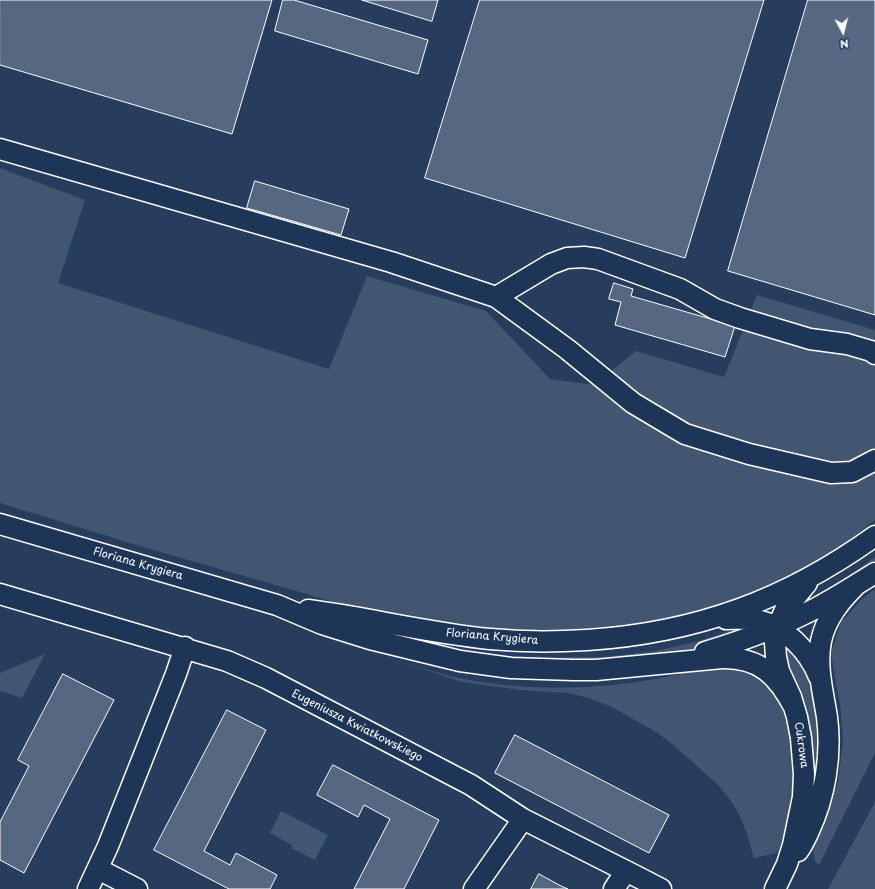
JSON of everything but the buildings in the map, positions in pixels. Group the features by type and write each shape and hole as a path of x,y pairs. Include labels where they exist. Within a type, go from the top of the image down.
{"street":[{"path":"0,149 391,262 496,297 567,349 633,403 685,434 749,454 831,473 852,472 875,460"},
{"path":"496,297 552,264 567,258 584,257 598,259 680,289 715,309 740,318 810,339 847,344 871,351 875,354"},
{"name":"Floriana Krygiera","path":"0,524 276,605 322,624 370,639 460,661 511,668 553,670 596,670 648,664 730,658 750,661 773,675 785,690 794,707"},
{"name":"Cukrowa","path":"774,889 787,864 793,845 802,798 804,774 801,738 794,707 778,666 775,650 777,628 785,610 813,576 850,554 875,536"},
{"name":"Cukrowa","path":"777,628 821,606 875,573"},
{"name":"Floriana Krygiera","path":"276,605 490,639 518,641 611,639 647,634 708,620 751,606 813,576"},
{"name":"Cukrowa","path":"787,864 800,848 812,826 826,777 829,735 821,684 819,651 823,634 838,605 856,585"},
{"name":"Eugeniusza Kwiatkowskiego","path":"0,594 227,660 266,678 471,785 523,819 657,888"},
{"name":"Floriana Krygiera","path":"708,620 743,618 758,621 777,628"},
{"name":"Floriana Krygiera","path":"648,664 680,658 723,647 777,628"},
{"name":"Cukrowa","path":"777,628 789,636 804,652 816,671 821,684"},
{"path":"88,889 98,869 173,681 184,647"},
{"path":"474,889 523,819"},
{"path":"98,869 137,889"},
{"path":"614,889 626,871"}],"shaded area":[{"path":"0,168 85,200 58,283 329,369 367,276 486,311 550,379 594,385 636,351 724,377 757,295 875,330 875,520 831,554 785,579 739,599 673,619 614,630 557,632 492,628 362,610 143,547 0,503"},
{"path":"875,557 875,566 803,604 847,577"},
{"path":"875,589 875,753 819,865 815,861 813,850 814,844 827,814 838,782 843,741 840,704 831,653 841,622 862,599"},
{"path":"743,630 705,646 665,656 623,662 487,660 450,648 487,654 535,658 605,657 655,651 696,642 729,631"},
{"path":"784,645 786,645 798,660 813,697 818,737 818,763 816,768 813,764 786,667"},
{"path":"45,654 22,698 0,691 0,673"},
{"path":"402,662 464,679 503,685 542,688 621,684 716,667 740,668 754,673 766,682 775,693 782,707 790,736 792,751 794,781 791,812 777,853 754,858 740,816 729,798 716,783 670,742 656,732 610,706 585,697 568,693 520,690 462,682"},
{"path":"875,802 875,889 828,889"},
{"path":"281,811 328,835 315,860 291,848 292,845 270,833"}]}
